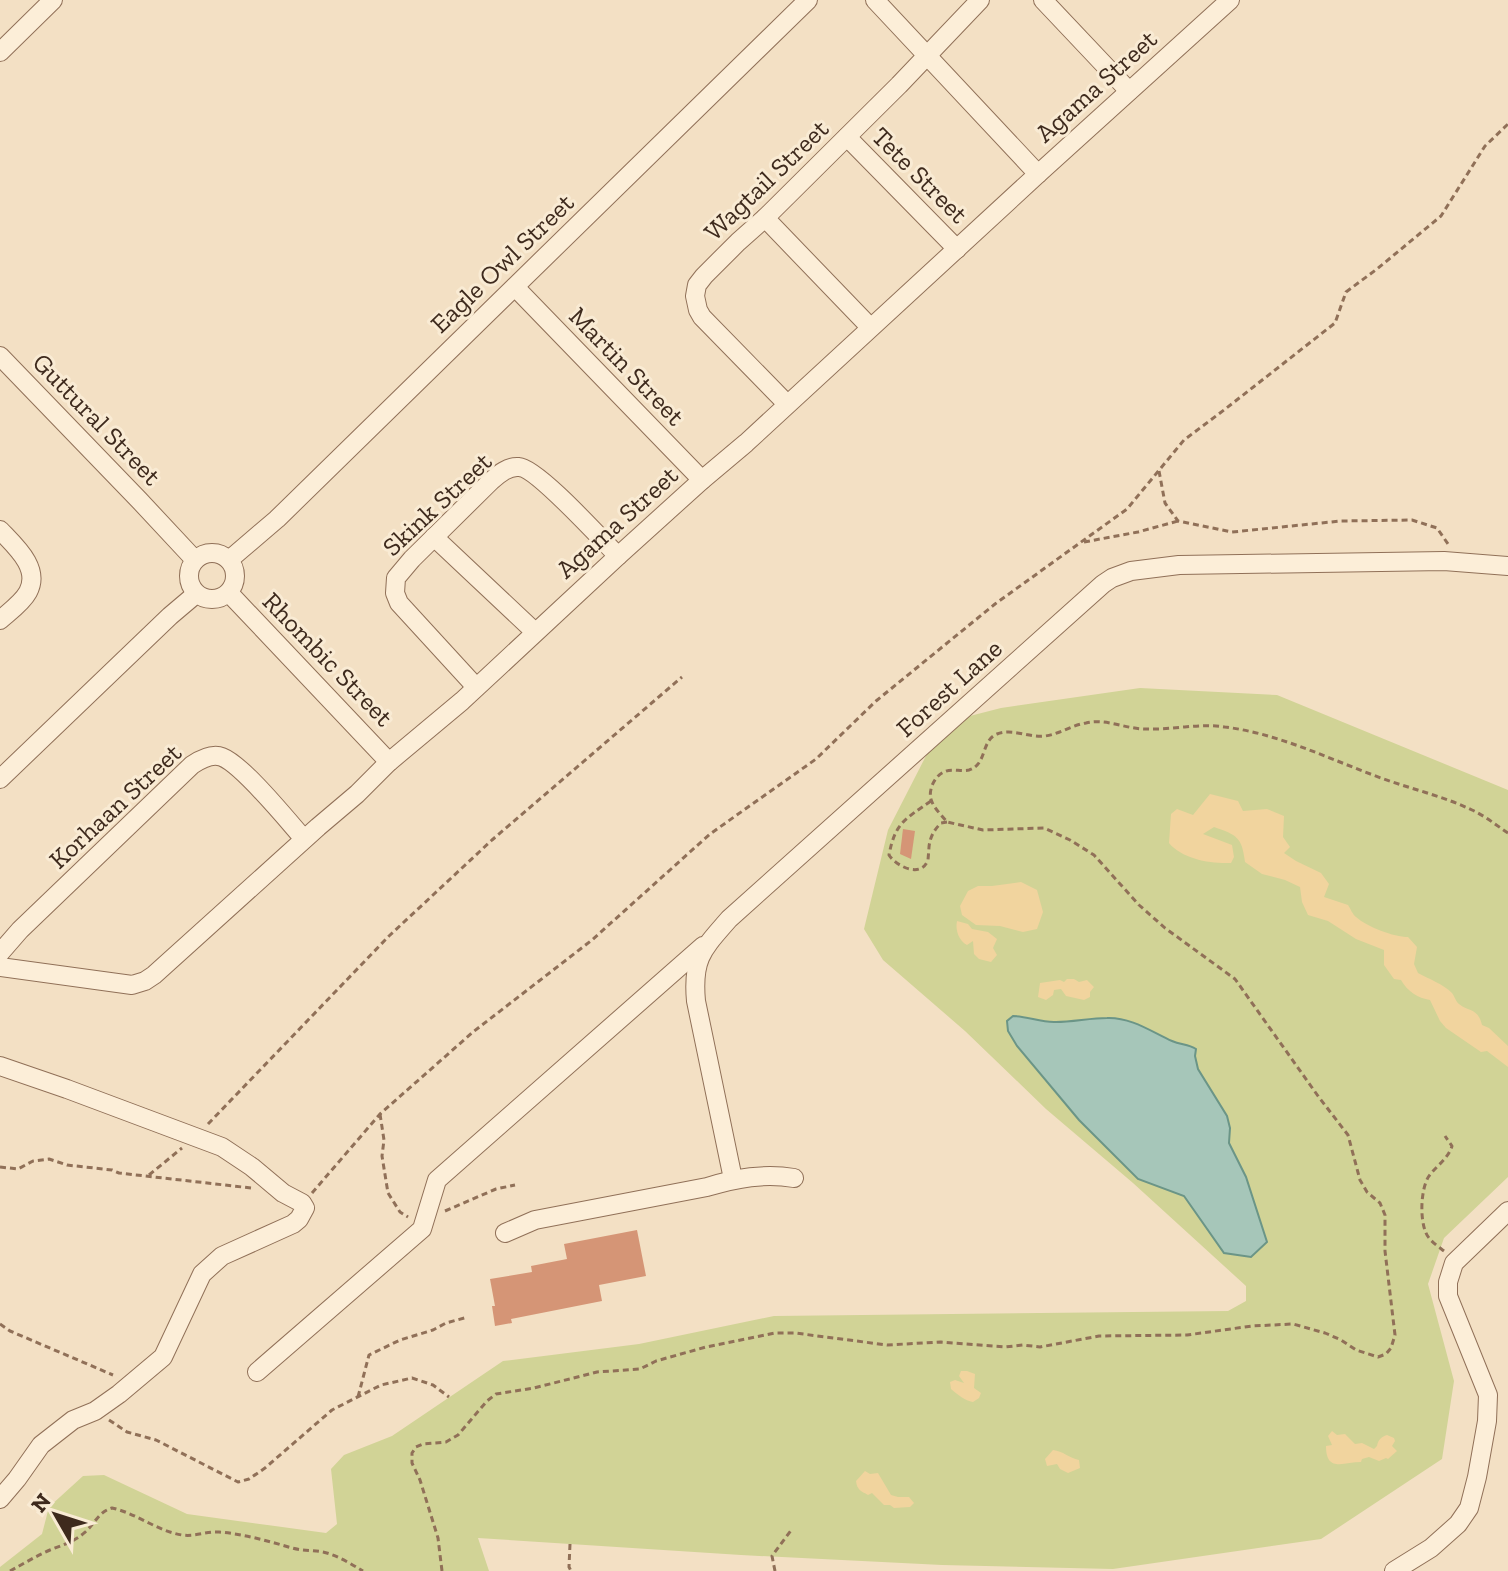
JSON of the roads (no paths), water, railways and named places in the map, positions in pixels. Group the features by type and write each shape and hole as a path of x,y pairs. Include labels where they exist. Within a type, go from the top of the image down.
{"street":[{"path":"0,52 53,0"},
{"name":"Eagle Owl Street","path":"229,560 277,519 808,0"},
{"path":"875,0 1038,174"},
{"name":"Wagtail Street","path":"787,404 702,317 695,296 697,285 899,85 980,0"},
{"path":"1043,0 1129,91"},
{"name":"Agama Street","path":"0,967 132,985 145,981 746,443 1129,91 1219,4"},
{"name":"Tete Street","path":"847,137 957,249"},
{"path":"765,218 870,327"},
{"name":"Martin Street","path":"515,287 702,480"},
{"name":"Guttural Street","path":"0,356 195,560"},
{"name":"Skink Street","path":"476,687 405,611 395,593 396,578 496,477 505,470 526,469 543,481 618,556"},
{"path":"0,530 28,563 32,577 29,590 0,620"},
{"path":"434,537 535,632"},
{"path":"211,553 229,560 234,569 235,582 229,593 218,599 206,600 196,594 189,583 189,570 195,560 211,553"},
{"name":"Forest Lane","path":"733,1179 695,990 697,962 703,949 729,919 1112,578 1144,568 1179,565 1459,562 1508,566"},
{"name":"Rhombic Street","path":"229,593 389,762"},
{"path":"0,779 196,594"},
{"name":"Korhaan Street","path":"0,953 20,930 192,765 204,758 218,756 234,765 304,839"},
{"path":"257,1372 422,1229 437,1180 711,939"},
{"path":"0,1066 196,1136 231,1153 305,1208 293,1224 222,1256 202,1274 163,1357 95,1411 73,1420 41,1445 0,1499"},
{"path":"505,1233 535,1220 707,1187 733,1179 763,1175 794,1178"},
{"path":"1394,1571 1431,1548 1458,1524 1469,1508 1487,1421 1488,1395 1448,1296 1448,1282 1454,1263 1508,1211"}]}
